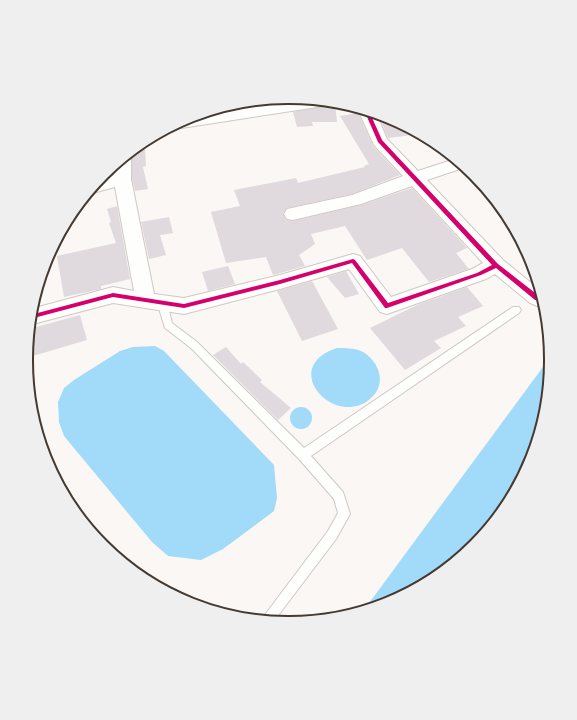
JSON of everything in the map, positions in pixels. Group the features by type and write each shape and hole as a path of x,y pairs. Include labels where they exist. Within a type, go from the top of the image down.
{"street":[{"path":"201,120 300,105"},
{"path":"369,117 380,141 496,265 536,297"},
{"path":"123,166 122,179 154,301"},
{"path":"293,214 355,200 455,166"},
{"path":"103,184 122,179"},
{"path":"37,315 113,295 184,306 280,282 353,261 387,306 479,274 496,265"}],"lane":[{"path":"154,301 168,325 194,345 303,455 339,496 344,514 332,535 271,615"},
{"path":"303,455 516,310"}],"water":[{"path":"155,346 164,351 274,465 277,498 274,511 223,549 201,560 168,556 152,542 64,436 59,422 58,402 64,388 74,380 120,351 133,347"},
{"path":"337,348 361,351 373,360 377,366 380,380 376,393 370,399 356,406 341,406 328,401 318,392 312,380 312,368 320,357"},
{"path":"544,366 539,410 525,458 510,488 491,516 469,541 444,563 402,589 370,602"},
{"path":"301,407 309,410 312,418 309,426 301,429 293,426 290,418 293,410"}],"building":[{"path":"320,107 336,109 337,122 312,122 313,126 297,127 293,112"},
{"path":"358,114 373,146 400,175 352,194 287,208 283,213 286,220 293,221 361,205 412,188 467,248 456,253 469,269 429,282 402,248 367,260 345,226 311,234 315,244 299,255 305,266 273,275 266,257 226,263 211,212 240,206 234,190 296,178 298,183 365,167 364,166 369,164 340,116"},
{"path":"381,122 410,135 388,138"},
{"path":"145,149 146,166 143,167 148,189 135,191 132,179 132,158"},
{"path":"117,206 130,279 101,286 101,289 64,297 57,256 116,243 109,223 111,222 107,209"},
{"path":"169,217 173,233 160,235 166,255 149,259 141,222"},
{"path":"228,266 235,284 208,291 202,272"},
{"path":"346,271 359,294 345,298 327,277"},
{"path":"312,281 338,329 302,341 277,291"},
{"path":"467,287 483,306 458,317 466,326 434,341 441,348 405,370 370,328 417,305"},
{"path":"80,315 87,340 33,356 35,327"},
{"path":"226,347 241,364 243,362 262,380 260,382 291,408 278,420 213,355"}],"cycle path":[{"path":"369,117 380,141 496,265 536,297"},
{"path":"37,315 113,295 184,306 280,282 353,261 387,306 479,274 496,265"}]}
